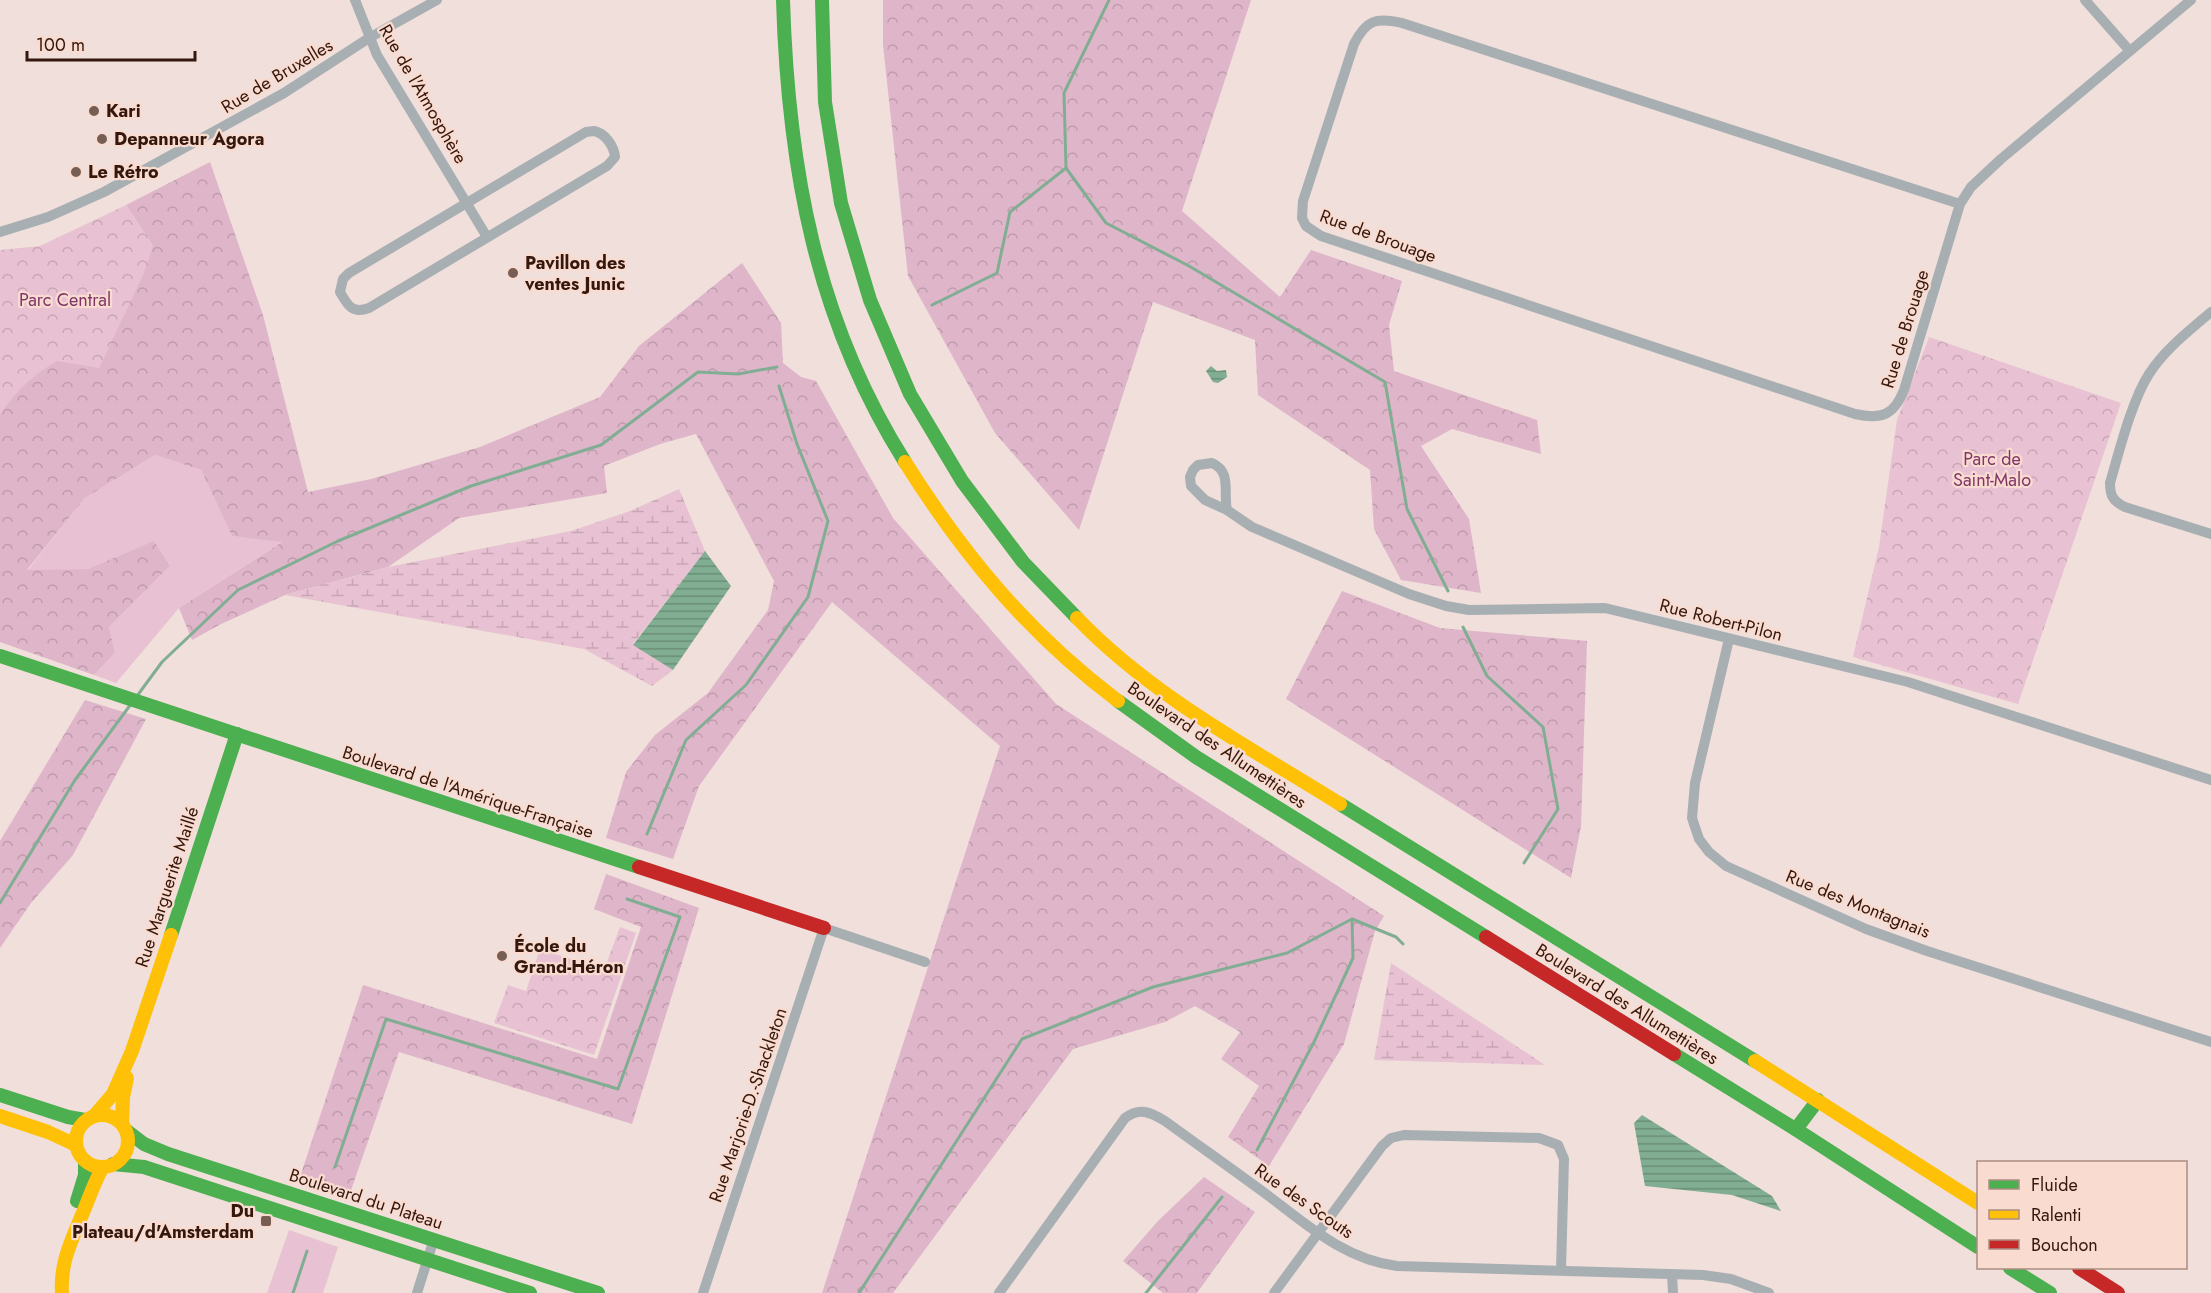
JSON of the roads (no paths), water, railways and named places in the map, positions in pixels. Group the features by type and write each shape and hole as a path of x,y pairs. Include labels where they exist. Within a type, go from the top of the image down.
{"main road":[{"name":"Boulevard des Allumettières","path":"783,0 787,101 800,191 815,255 836,319 868,394 925,494 966,551 1012,606 1039,634 1102,690 1196,757 1796,1129 1977,1246"},
{"name":"Boulevard des Allumettières","path":"822,0 822,67 829,135 847,233 866,292 889,350 943,451 985,514 1051,596 1146,681 1173,700 1818,1100 1977,1202"},
{"name":"Boulevard de l'Amérique-Française","path":"0,656 824,928"},
{"name":"Rue Marguerite Maillé","path":"90,1118 113,1094 132,1051 237,734"},
{"name":"Rue Marguerite Maillé","path":"124,1127 123,1097 132,1051"},
{"path":"0,1095 68,1117 90,1118 105,1114 114,1117 124,1127 128,1141 126,1150 121,1159 108,1166 96,1178 69,1242"},
{"path":"1796,1129 1818,1100"},
{"path":"0,1116 48,1132 76,1145"},
{"path":"90,1118 79,1127 76,1136 79,1154 85,1161 108,1166 144,1167 530,1293"},
{"name":"Boulevard du Plateau","path":"124,1127 144,1144 168,1154 598,1293"},
{"path":"62,1293 63,1263 73,1214 85,1175 85,1161"},
{"path":"2012,1269 2050,1293"},
{"path":"2081,1269 2118,1293"}],"street":[{"name":"Rue de l'Atmosphère","path":"355,0 369,38 487,237"},
{"name":"Rue de Bruxelles","path":"0,232 48,217 104,192 284,93 369,38 437,0"},
{"path":"2085,0 2129,50"},
{"name":"Rue de Brouage","path":"1960,204 1402,23 1379,19 1364,28 1354,45 1302,210 1306,226 1321,236 1856,414 1876,417 1886,415 1894,410 1904,390 1960,204 1971,187 2129,50 2191,0"},
{"path":"594,130 604,135 615,152 615,157 607,166 369,308 355,311 350,309 340,292 343,279 349,273 467,203 586,132 594,130"},
{"path":"2211,312 2176,342 2148,375 2139,393 2109,483 2110,494 2115,502 2211,534"},
{"name":"Rue Robert-Pilon","path":"1227,510 1224,498 1226,475 1223,469 1212,463 1198,465 1190,477 1191,486 1205,500 1227,510 1252,527 1409,594 1446,606 1485,611 1605,608 1908,682 2211,780"},
{"name":"Rue des Montagnais","path":"1729,639 1695,783 1692,818 1699,839 1709,852 1726,866 1866,929 1927,951 2211,1042"},
{"name":"Boulevard de l'Amérique-Française","path":"824,928 925,962"},
{"name":"Rue Marjorie-D.-Shackleton","path":"703,1293 824,928"},
{"name":"Rue des Scouts","path":"999,1293 1125,1118 1135,1112 1148,1112 1165,1121 1317,1233 1352,1254 1385,1265 1721,1277 1768,1293"},
{"path":"1274,1293 1382,1146 1392,1138 1404,1135 1539,1138 1558,1145 1564,1159 1561,1270"},
{"path":"417,1293 434,1239"},
{"path":"1671,1275 1673,1293"}],"waterway":[{"path":"932,305 997,273 1010,212 1066,168 1064,93 1109,0"},
{"path":"1066,168 1106,223 1189,266 1385,382 1407,509 1448,591"},
{"path":"137,696 162,662 238,590 338,541 471,486 601,445 698,372 738,374 777,367"},
{"path":"647,834 686,740 746,685 808,597 828,521 797,444 779,386"},
{"path":"1463,627 1487,676 1543,727 1558,809 1524,863"},
{"path":"0,903 75,780 131,704"},
{"path":"335,1167 386,1019 618,1089 680,917 627,899"},
{"path":"1257,1150 1314,1042 1353,958 1352,919"},
{"path":"859,1293 1022,1039 1153,987 1287,953 1352,919 1396,937 1403,944"},
{"path":"1146,1293 1222,1197"},
{"path":"293,1293 307,1251"}],"place":[{"name":"Kari","path":"94,111"},
{"name":"Depanneur Agora","path":"102,139"},
{"name":"Le Rétro","path":"76,172"},
{"name":"Pavillon des ventes Junic","path":"513,273"},
{"name":"École du Grand-Héron","path":"502,956"},
{"name":"Du Plateau/d'Amsterdam","path":"266,1221"}],"park label":[{"name":"Parc Central","path":"65,300"},
{"name":"Parc de Saint-Malo","path":"1992,469"}]}
